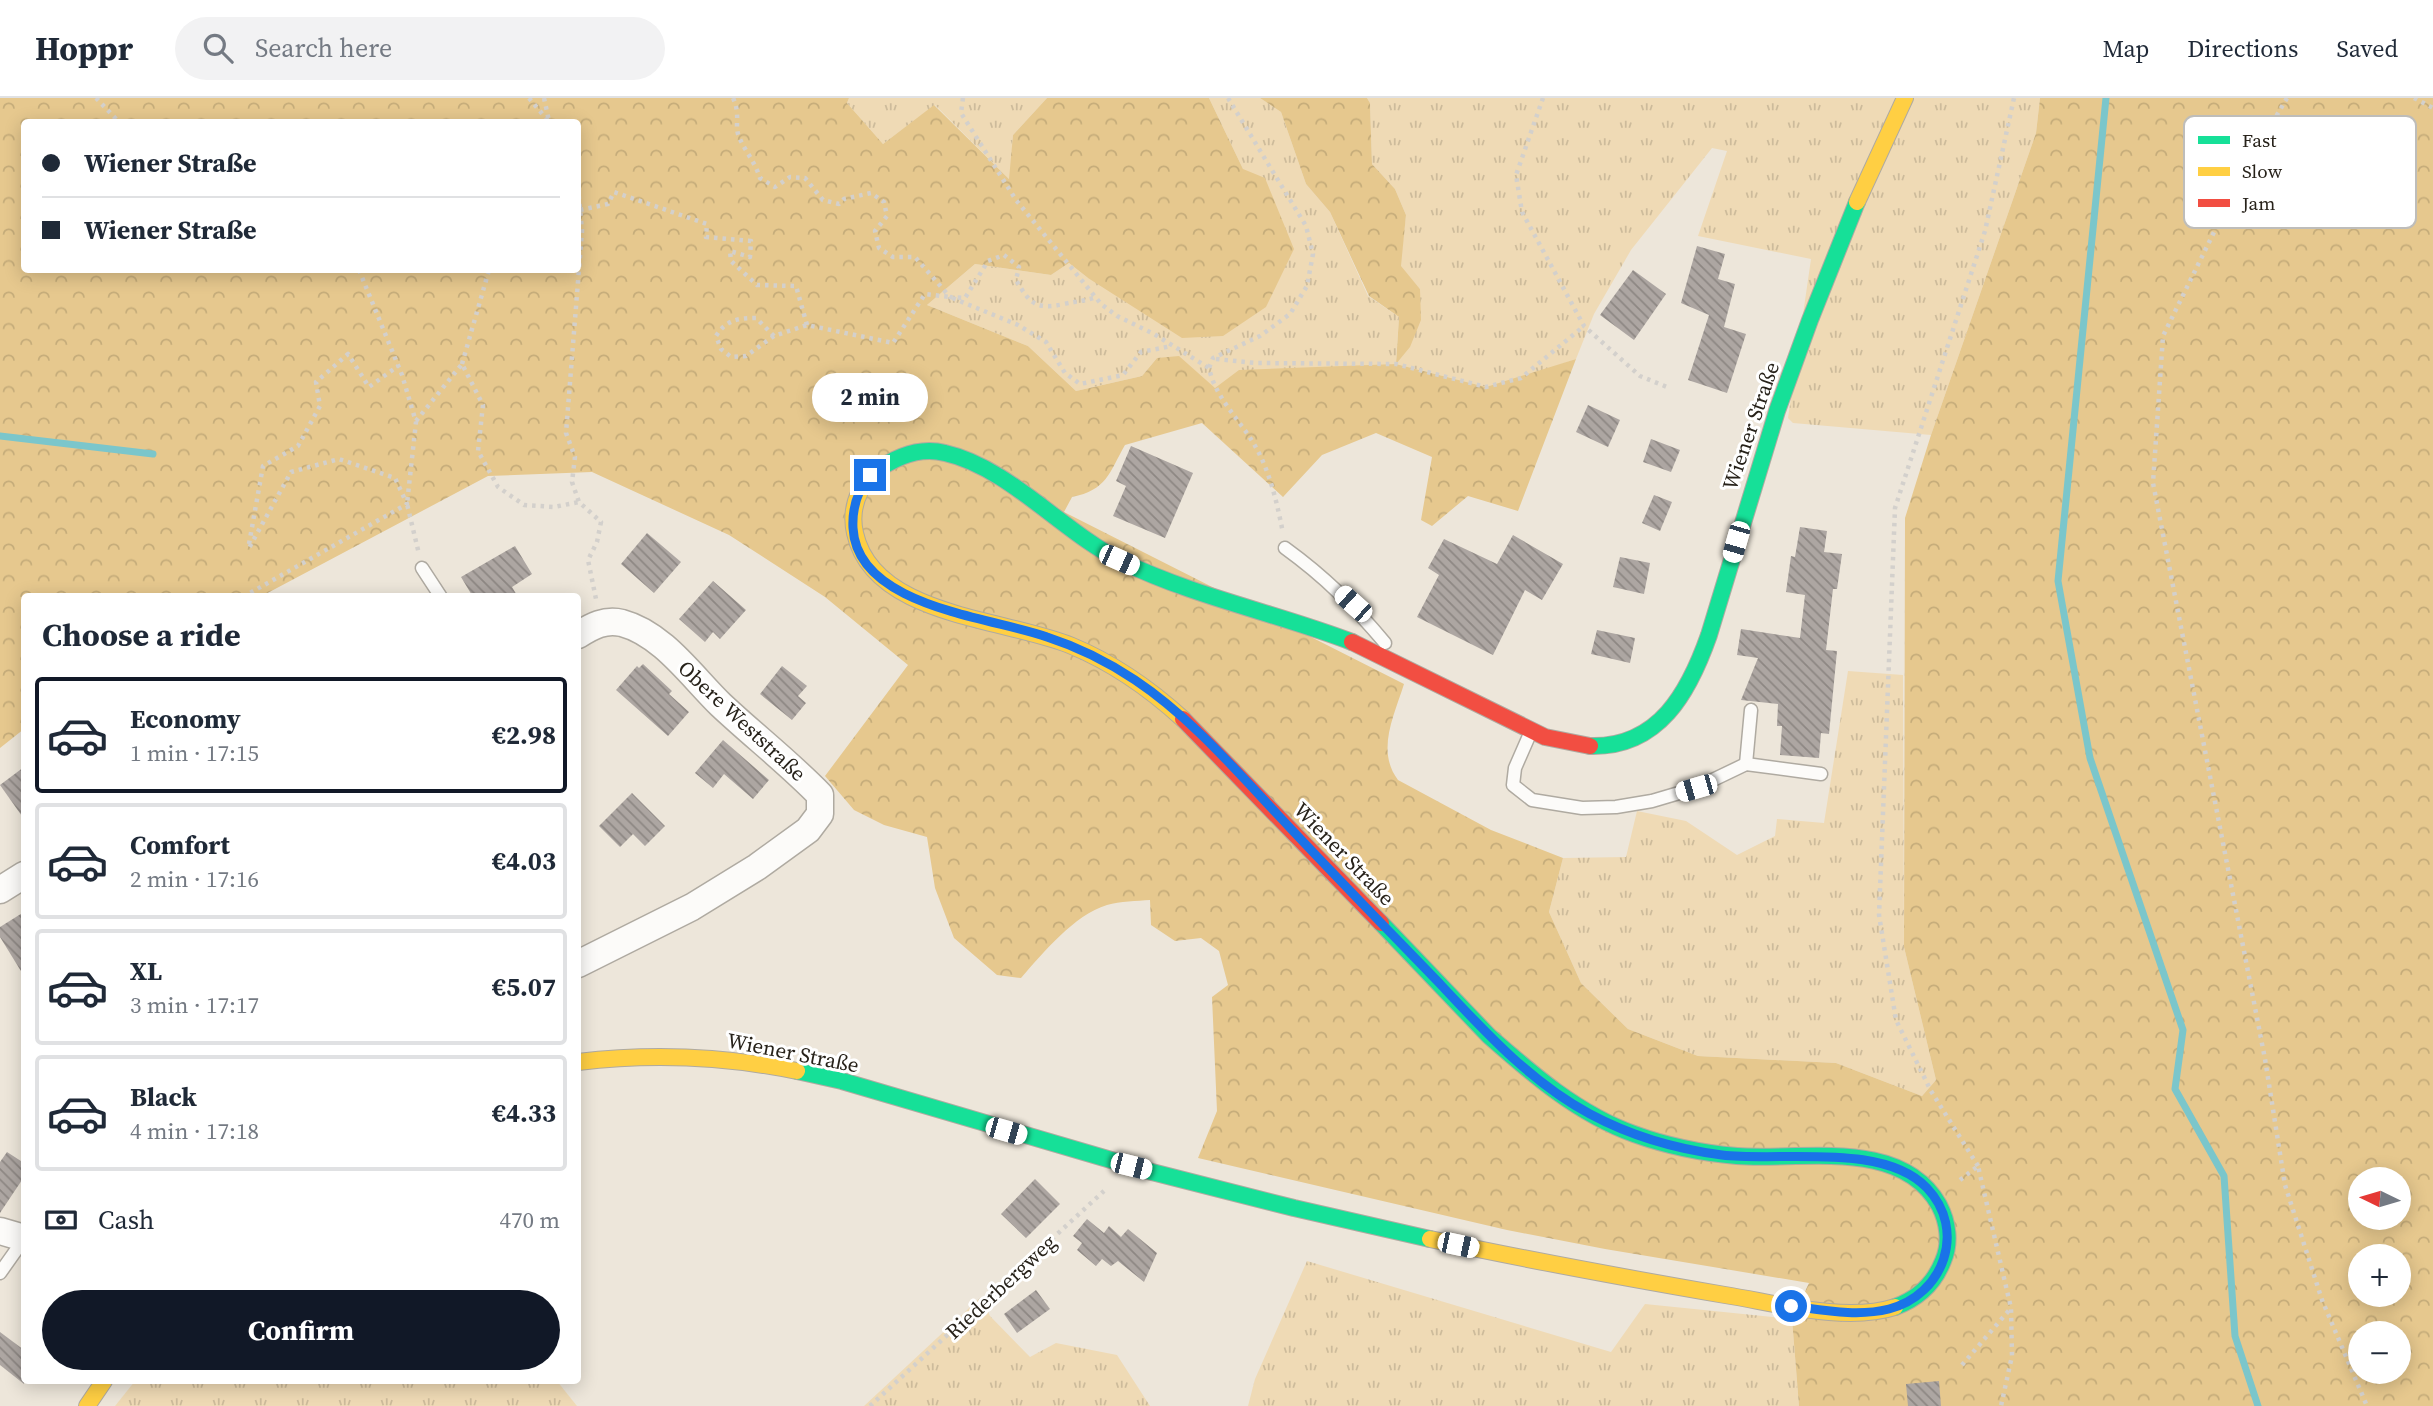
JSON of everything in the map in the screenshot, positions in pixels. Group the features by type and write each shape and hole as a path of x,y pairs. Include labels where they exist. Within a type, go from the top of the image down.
{"main road":[{"name":"Wiener Straße","path":"581,1062 627,1056 680,1056 751,1062 800,1071 1131,1166 1297,1208 1481,1250 1730,1296 1857,1313 1886,1310 1904,1304 1921,1293 1936,1276 1947,1253 1949,1236 1936,1199 1911,1175 1887,1164 1857,1158 1749,1157 1689,1150 1632,1133 1572,1104 1527,1070 1489,1036 1242,778 1148,689 1099,659 1071,646 1031,632 915,600 882,580 872,570 856,547 853,523 857,495 876,470 897,456 918,450 960,457 993,474 1086,541 1119,560 1182,585 1352,642 1403,665 1531,731 1559,742 1580,746 1619,744 1659,722 1682,695 1705,647 1755,478 1806,329 1840,243 1905,98"},
{"path":"87,1406 102,1384"}],"street":[{"path":"581,634 607,621"},
{"name":"Obere Weststraße","path":"581,962 692,907 757,867 808,830 820,814 820,795 789,763 722,706 666,650 646,634 624,624 607,621"},
{"path":"0,890 21,877"},
{"path":"0,1231 21,1237"}],"lane":[{"path":"1285,548 1314,569 1353,604 1403,665"},
{"path":"422,568 438,593"},
{"path":"1746,765 1751,710"},
{"path":"1531,731 1515,768 1513,785 1532,800 1582,808 1616,807 1652,801 1696,788 1746,765 1821,774"},
{"path":"0,1273 21,1242"}],"path":[{"path":"96,98 116,119"},
{"path":"530,98 547,119"},
{"path":"544,98 548,119"},
{"path":"733,98 739,110 737,134 756,165 760,177 775,187 790,177 804,178 823,200 839,204 844,199 871,193 884,202 887,216 875,231 879,248 893,257 915,257 950,297 1018,325 1046,342 1065,373 1080,384 1123,375 1141,352 1172,346"},
{"path":"963,98 961,113 1016,200 1096,297 1117,316 1154,334 1209,368"},
{"path":"1228,98 1306,226 1313,254 1307,286 1290,314 1260,335 1213,358 1209,368 1215,388 1255,446 1277,499 1285,548"},
{"path":"1543,98 1516,175 1522,212 1584,326 1640,376 1667,387"},
{"path":"2001,1406 2012,1356 2011,1308 1978,1166 1931,1091 1896,1020 1879,915 1895,508 1985,231 2014,98"},
{"path":"2276,116 2287,98"},
{"path":"2414,98 2433,108"},
{"path":"581,210 608,204 614,192 707,224 706,237 751,241 750,257 730,251 731,261 757,285 796,286 807,324"},
{"path":"581,220 581,244"},
{"path":"2216,228 2163,336 2153,483 2264,1059 2285,1185 2322,1300 2367,1406"},
{"path":"774,336 756,318 737,318 722,327 716,337 721,349 730,357 747,356 774,336 807,324 892,343 925,294 965,298 988,261 1004,255 1019,267 1016,280 1026,296 1037,306 1050,308 1066,303 1080,303 1096,297"},
{"path":"360,273 399,366 416,422 407,505"},
{"path":"416,422 463,364 488,273"},
{"path":"579,273 566,433 575,457 572,482 579,502 601,522 597,542 588,560 593,594 607,621"},
{"path":"1213,358 1255,363 1396,364 1486,387 1521,378 1584,326"},
{"path":"399,366 369,387 348,354 316,382 320,406 298,446 263,466 249,548 291,472 339,458 395,478 407,505 422,568"},
{"path":"463,364 483,405 478,450 498,487 523,505 554,507 579,502"},
{"path":"250,593 407,505"},
{"name":"Riederbergweg","path":"870,1406 1131,1166"},
{"path":"1936,1199 1978,1166"},
{"path":"1962,1365 2011,1308"}],"green space":[{"path":"0,98 849,98 847,103 883,144 934,105 1009,179 1013,135 1047,98 1209,98 1243,169 1265,178 1294,249 1266,307 1223,336 1182,338 1069,263 1051,275 975,264 927,305 1028,346 1076,391 1142,376 1157,358 1179,356 1215,388 1239,370 1396,364 1486,387 1576,359 1518,511 1468,496 1432,526 1421,520 1432,457 1376,433 1322,455 1283,497 1202,423 1125,445 1106,479 1093,490 1072,497 1064,512 1404,684 1392,721 1388,745 1388,757 1398,780 1491,830 1563,858 1549,912 1581,983 1628,1029 1698,1056 1836,1063 1922,1096 1936,1080 1904,947 1905,518 1931,435 2036,133 2040,98 2433,98 2433,1406 1799,1406 1792,1319 1809,1283 1507,1230 1198,1158 1217,1111 1212,997 1228,985 1219,951 1201,938 1175,941 1151,925 1150,900 1123,902 1107,905 1083,917 1060,936 1021,978 997,975 954,938 935,888 927,837 884,825 854,810 825,776 908,665 825,597 729,535 592,472 488,476 268,593 21,593 21,731 0,748"},
{"path":"849,98 1047,98 1013,135 1010,180 935,105 883,144 847,103"},
{"path":"1209,98 1260,98 1281,112 1306,184 1330,212 1368,296 1399,317 1396,362 1420,289 1400,266 1406,215 1395,189 1372,164 1370,103 1367,98 2040,98 2036,133 1931,435 1793,423 1788,418 1811,259 1698,236 1727,151 1712,148 1631,250 1594,314 1576,359 1486,387 1396,364 1215,388 1157,358 1142,376 1076,391 1028,346 927,305 975,264 1051,275 1069,263 1088,278 1243,169"},
{"path":"1260,98 1367,98 1370,103 1372,164 1395,189 1406,215 1401,266 1420,289 1421,320 1410,347 1396,364 1399,317 1369,296 1330,212 1306,184 1281,112"},
{"path":"1848,671 1903,675 1904,947 1936,1080 1922,1096 1836,1063 1698,1056 1628,1029 1581,983 1549,912 1563,858 1626,857 1637,811 1686,821 1737,855 1775,836 1777,819 1824,823"},
{"path":"1307,1261 1611,1352 1645,1304 1792,1319 1799,1406 1248,1406 1255,1379"},
{"path":"981,1297 990,1316 1030,1357 1056,1343 1117,1355 1150,1406 864,1406"},
{"path":"133,1384 559,1384 577,1406 115,1406"}],"building":[{"path":"1697,246 1725,254 1718,279 1735,284 1724,327 1746,334 1727,393 1688,380 1709,315 1681,303"},
{"path":"1633,270 1666,294 1634,340 1600,315"},
{"path":"1588,405 1620,420 1608,447 1576,432"},
{"path":"1651,439 1680,450 1671,472 1643,462"},
{"path":"1131,446 1193,473 1165,538 1113,516 1126,486 1116,481"},
{"path":"1654,495 1672,502 1660,531 1642,523"},
{"path":"1800,527 1827,531 1824,552 1842,554 1837,589 1833,589 1826,650 1837,651 1829,734 1821,733 1819,758 1780,755 1782,726 1777,726 1778,704 1741,700 1758,658 1737,655 1741,629 1800,638 1805,595 1786,592 1791,556 1795,557"},
{"path":"647,533 681,562 654,593 621,564"},
{"path":"1513,535 1563,564 1542,600 1525,590 1493,655 1417,617 1439,575 1428,568 1444,539 1497,564"},
{"path":"515,546 532,574 512,587 516,593 471,593 461,577"},
{"path":"1620,557 1650,563 1644,594 1613,587"},
{"path":"713,581 746,610 720,639 713,632 705,642 679,619"},
{"path":"1597,630 1635,638 1630,663 1591,654"},
{"path":"643,664 672,691 669,694 689,712 668,736 616,690 637,666 639,668"},
{"path":"782,666 807,686 798,696 806,703 792,720 760,694"},
{"path":"723,740 769,780 753,799 724,774 713,788 695,773"},
{"path":"21,769 21,815 0,785"},
{"path":"632,793 665,826 645,846 633,834 620,847 599,826"},
{"path":"21,914 21,971 0,937 0,927"},
{"path":"7,1152 21,1161 21,1182 0,1213 0,1162"},
{"path":"1035,1179 1060,1204 1026,1238 1001,1214"},
{"path":"1087,1219 1104,1233 1109,1226 1121,1237 1128,1229 1157,1253 1144,1282 1118,1261 1111,1266 1102,1259 1096,1266 1077,1250 1082,1243 1073,1236"},
{"path":"1036,1290 1050,1309 1017,1333 1004,1314"},
{"path":"0,1332 21,1348 21,1382 0,1365"},
{"path":"1939,1381 1941,1406 1908,1406 1906,1384"}],"waterway":[{"path":"2106,98 2058,581 2090,758 2183,1030 2175,1089 2224,1176 2235,1336 2258,1406"},
{"path":"0,436 153,454"}],"traffic: fast":[{"path":"1590,746 1614,744 1635,738 1653,727 1668,713 1692,677 1709,635 1777,411 1857,202"},
{"path":"872,474 897,458 916,452 935,451 968,460 1013,486 1099,549 1121,561 1178,585 1352,642"},
{"path":"1381,923 1489,1036 1557,1092 1613,1126 1659,1142 1711,1153 1762,1157 1848,1157 1875,1161 1900,1169 1922,1184 1939,1205 1945,1218 1948,1240 1945,1254 1935,1277 1924,1290 1895,1307"},
{"path":"797,1071 842,1081 1152,1172 1430,1239"}],"traffic: slow":[{"path":"1857,202 1905,98"},
{"path":"872,474 862,487 856,502 853,517 855,533 867,561 887,582 914,598 945,610 1072,646 1102,660 1130,678 1183,719"},
{"path":"581,1062 688,1057 797,1071"},
{"path":"1430,1239 1810,1310 1855,1313 1895,1307"},
{"path":"87,1406 102,1384"}],"traffic: jam":[{"path":"1352,642 1545,737 1590,746"},
{"path":"1183,719 1381,923"}],"route":[{"path":"870,475 857,495 853,531 860,554 882,580 915,600 1046,636 1071,646 1099,659 1148,689 1242,778 1489,1036 1557,1094 1613,1125 1650,1140 1680,1148 1727,1155 1857,1158 1876,1161 1911,1175 1930,1191 1945,1219 1949,1236 1943,1265 1931,1284 1921,1293 1904,1304 1874,1312 1837,1312 1791,1306"}]}
